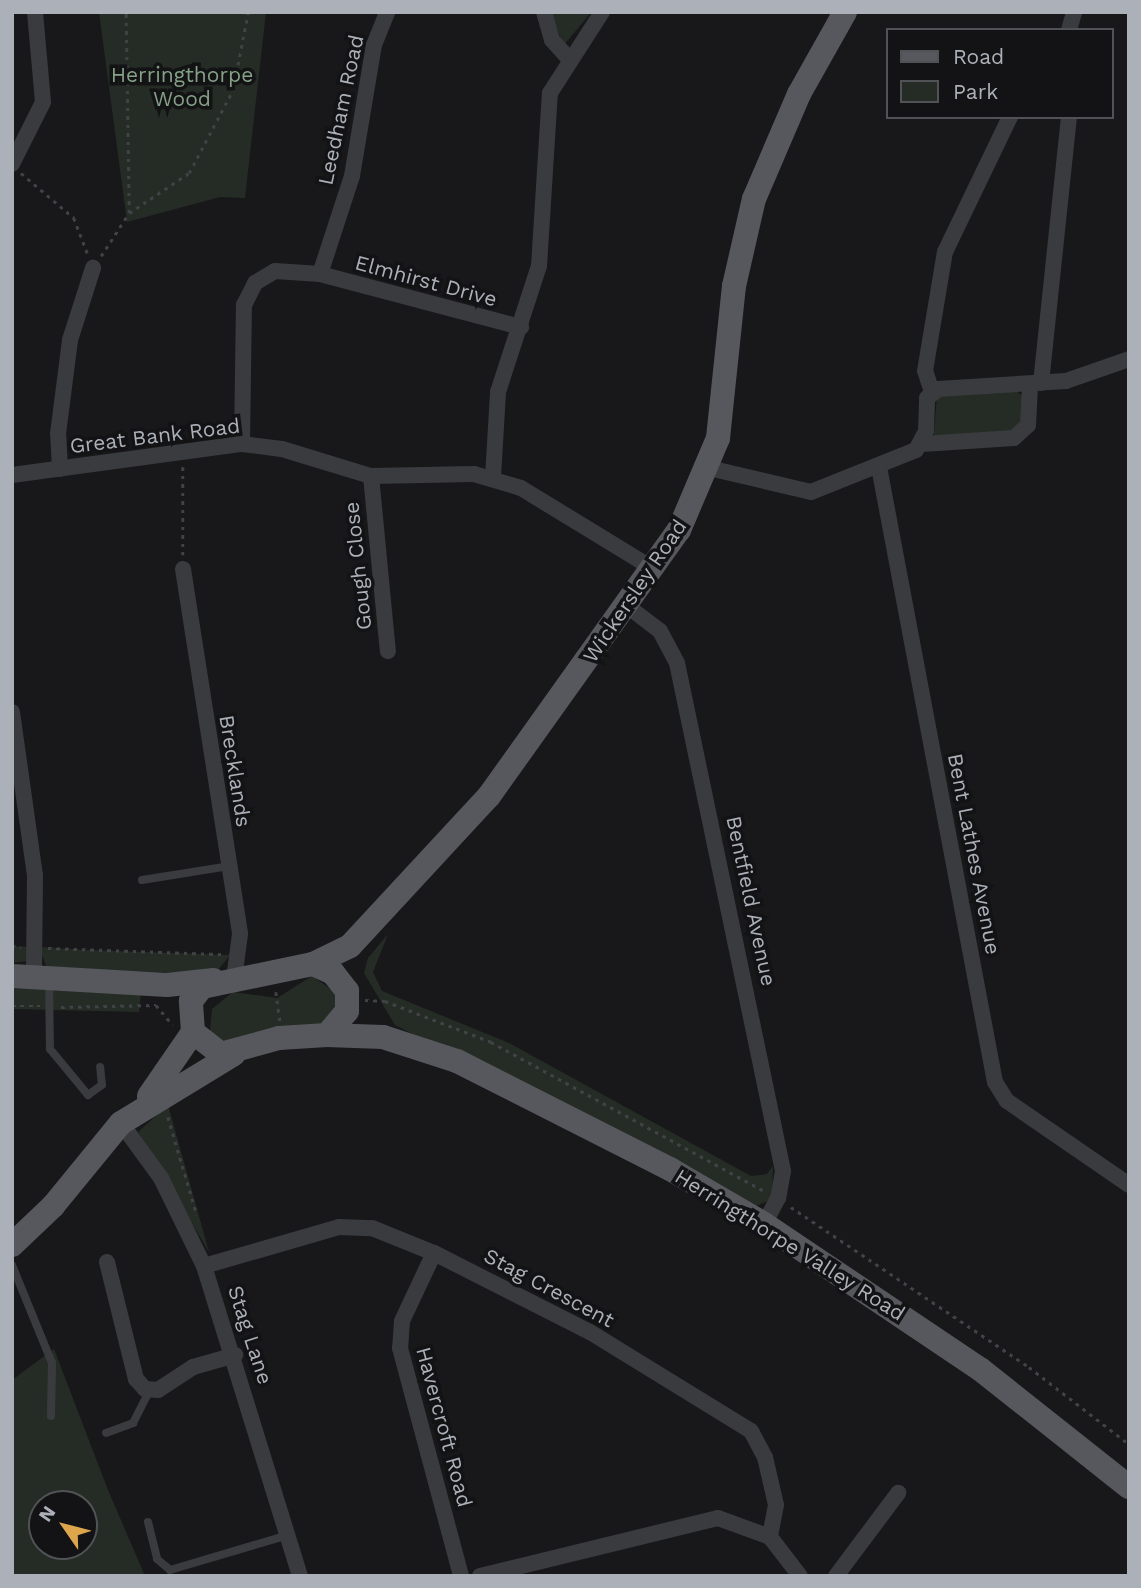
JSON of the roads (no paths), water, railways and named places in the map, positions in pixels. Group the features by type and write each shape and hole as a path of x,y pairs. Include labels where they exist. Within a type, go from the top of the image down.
{"main road":[{"name":"Wickersley Road","path":"313,964 350,946 489,796 680,530 709,468 723,410 734,286 754,199 799,94 845,12"},
{"path":"12,1245 53,1206 121,1124 152,1099 234,1054 279,1038 327,1035 337,1029 347,995 350,946"},
{"path":"32,977 167,985 230,972 273,975 313,964 333,973 347,995"},
{"path":"152,1099 179,1058 191,1024 197,991 230,972"},
{"path":"167,985 212,1052 234,1054"},
{"name":"Herringthorpe Valley Road","path":"347,995 383,1037"},
{"name":"Herringthorpe Valley Road","path":"327,1035 383,1037 503,1083 764,1224 980,1369 1129,1487"}],"street":[{"path":"12,164 43,102 35,12"},
{"name":"Leedham Road","path":"320,274 352,176 374,46 387,12"},
{"path":"544,12 552,40 570,60"},
{"path":"493,477 498,392 539,266 550,93 601,12"},
{"path":"922,444 932,392 925,371 945,252 1009,119"},
{"path":"709,468 811,492 879,467 922,444 1014,438 1028,425 1036,384 1069,119"},
{"path":"61,469 68,353 93,268"},
{"path":"242,444 249,293 275,271 320,274"},
{"name":"Elmhirst Drive","path":"320,274 521,327"},
{"path":"932,392 1036,384 1129,359"},
{"name":"Great Bank Road","path":"12,475 242,444 371,476 493,477 652,568"},
{"name":"Bent Lathes Avenue","path":"879,467 995,1082 1007,1101 1129,1185"},
{"name":"Gough Close","path":"371,476 388,651"},
{"name":"Brecklands","path":"183,569 240,934 230,972"},
{"name":"Bentfield Avenue","path":"626,605 660,631 677,663 783,1171 764,1224"},
{"path":"12,712 35,875 32,977"},
{"name":"Stag Lane","path":"121,1124 161,1178 204,1266 235,1355 300,1576"},
{"name":"Stag Crescent","path":"204,1266 339,1227 372,1228 434,1253 590,1332 751,1431 765,1457 776,1505 770,1537"},
{"name":"Havercroft Road","path":"434,1253 402,1321 400,1348 461,1576"},
{"path":"107,1262 136,1379 150,1390 192,1367 235,1355"},
{"path":"836,1576 898,1493"},
{"path":"480,1576 705,1518 744,1523 770,1537 800,1576"}],"lane":[{"path":"142,880 229,866"},
{"path":"32,977 48,1006 50,1049 82,1092 95,1093 102,1085 100,1067"},
{"path":"12,1265 52,1363 51,1416"},
{"path":"106,1433 133,1423 150,1390"},
{"path":"148,1522 157,1559 170,1570 288,1535"}],"park label":[{"name":"Herringthorpe Wood","path":"182,87"}]}
